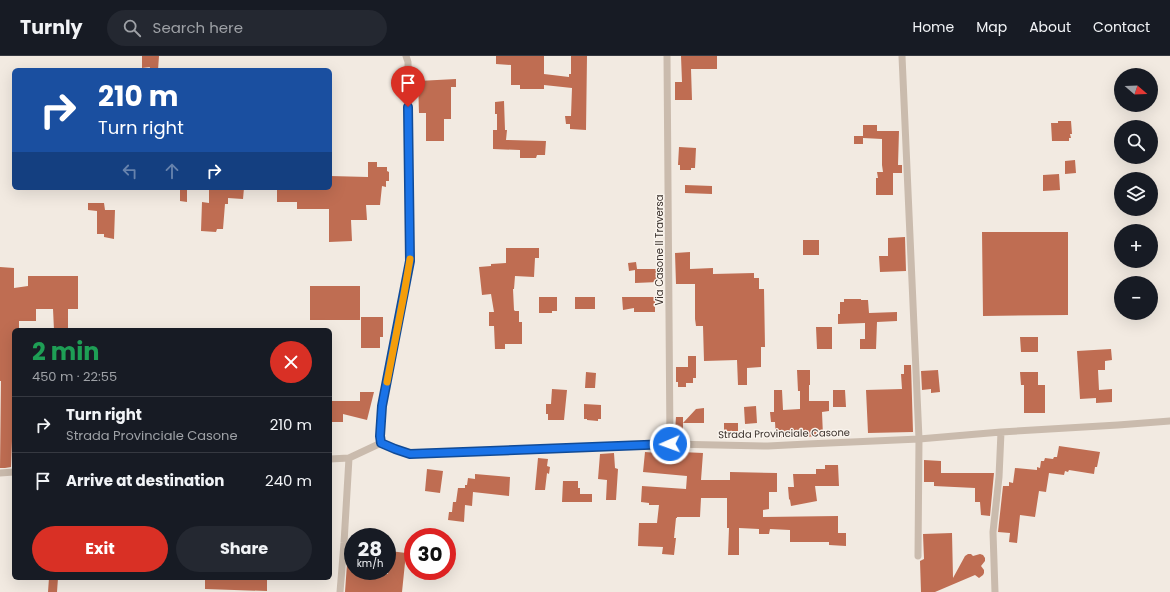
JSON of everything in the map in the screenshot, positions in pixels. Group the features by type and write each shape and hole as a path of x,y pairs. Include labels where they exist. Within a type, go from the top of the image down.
{"street":[{"path":"332,458 349,458 381,443 382,406 410,261 408,62 406,56"},
{"name":"Via Casone II Traversa","path":"667,56 670,444"},
{"path":"902,56 919,439 918,556"},
{"name":"Strada Provinciale Casone","path":"381,443 410,454 670,444 768,446 919,439 1170,421"},
{"path":"995,592 993,532 999,477 1001,432"},
{"path":"340,592 349,458"},
{"path":"0,473 12,472"}],"building":[{"path":"142,56 159,56 158,68 142,68"},
{"path":"496,56 544,56 544,74 569,77 569,74 571,74 571,56 587,56 586,130 570,129 570,124 566,124 565,116 571,116 572,88 544,85 544,89 520,89 520,85 511,85 511,65 496,64"},
{"path":"681,56 717,56 717,69 691,69 692,100 675,100 675,82 682,82"},
{"path":"456,79 456,87 451,87 451,119 444,119 444,141 426,141 426,113 419,113 418,81"},
{"path":"504,101 505,130 507,130 506,140 546,141 545,155 537,155 536,158 520,158 520,150 493,149 493,130 497,130 495,102"},
{"path":"1058,121 1071,121 1072,134 1070,134 1071,138 1069,138 1069,141 1052,141 1051,123 1058,123"},
{"path":"863,125 877,125 877,131 899,131 898,165 902,165 902,173 893,173 893,195 876,195 876,178 878,178 877,172 883,172 882,139 863,138 863,144 854,144 854,136 863,136"},
{"path":"679,147 696,148 695,168 691,168 691,170 680,170 680,165 678,165"},
{"path":"1075,160 1076,173 1065,174 1065,161"},
{"path":"368,162 377,162 377,167 387,167 387,171 389,172 389,181 386,181 386,187 382,186 380,205 366,205 367,220 351,220 352,241 329,242 329,209 297,209 297,202 277,202 277,190 332,190 332,176 368,177"},
{"path":"1059,174 1060,190 1043,191 1043,175"},
{"path":"685,185 712,186 712,194 685,193"},
{"path":"180,190 187,190 187,202 180,201"},
{"path":"209,190 244,190 243,199 228,198 228,204 225,204 223,229 217,229 216,232 201,231 202,202 209,203"},
{"path":"88,203 104,203 105,210 115,210 114,239 104,237 104,234 97,234 97,211 88,210"},
{"path":"982,232 1068,232 1068,315 983,316"},
{"path":"905,237 906,271 880,272 879,256 888,256 888,238"},
{"path":"803,240 819,240 819,255 803,255"},
{"path":"506,248 539,248 539,258 535,258 534,277 515,276 513,289 514,310 519,311 519,322 522,322 522,344 505,344 505,349 495,349 494,326 489,326 489,312 494,312 491,294 482,295 479,267 491,266 491,264 506,263"},
{"path":"690,252 690,269 713,268 713,274 754,273 754,278 759,278 759,289 764,289 765,347 761,347 761,367 747,368 747,385 738,385 737,360 704,361 703,326 696,326 695,319 695,284 676,284 675,253"},
{"path":"636,262 637,269 658,269 658,282 635,283 635,270 629,271 628,263"},
{"path":"0,267 14,268 14,288 28,286 28,276 78,276 78,309 68,309 68,328 54,328 53,309 36,309 36,321 19,321 19,328 12,328 11,467 5,468 0,468"},
{"path":"310,286 360,286 360,320 310,320"},
{"path":"539,297 557,297 557,311 552,311 552,313 539,313"},
{"path":"575,297 595,297 595,309 575,309"},
{"path":"622,297 655,297 655,312 634,312 634,308 623,310"},
{"path":"844,299 868,300 869,313 897,312 897,321 877,322 876,349 860,349 860,339 865,339 865,323 838,324 840,302 844,302"},
{"path":"361,317 383,317 383,337 380,337 380,348 361,348"},
{"path":"816,327 832,327 832,349 817,349"},
{"path":"1020,337 1038,337 1038,352 1021,352"},
{"path":"1111,349 1112,360 1105,361 1105,370 1098,370 1099,390 1112,389 1112,402 1096,403 1096,398 1080,399 1077,351"},
{"path":"688,356 696,356 696,378 693,378 693,383 686,383 686,387 678,387 678,382 676,382 676,367 688,367"},
{"path":"904,365 911,365 913,432 868,433 866,390 902,389 901,374 904,374"},
{"path":"797,370 810,370 809,401 829,401 829,411 822,412 823,436 776,438 775,422 771,422 770,412 774,412 774,390 782,390 783,410 800,409 800,391 798,391"},
{"path":"938,370 940,392 931,393 931,389 922,390 921,371"},
{"path":"586,372 596,373 595,388 585,388"},
{"path":"1020,372 1038,372 1038,385 1045,385 1045,413 1024,413 1024,385 1021,385"},
{"path":"552,389 567,390 564,420 548,420 548,414 546,414 546,404 551,404"},
{"path":"833,390 845,390 846,407 833,407"},
{"path":"360,392 374,392 367,420 343,414 343,422 332,422 332,401 360,401"},
{"path":"584,404 601,405 601,419 598,419 598,421 584,419"},
{"path":"756,406 757,423 745,424 744,407"},
{"path":"704,408 704,423 683,423 696,409"},
{"path":"676,417 683,417 683,431 675,431"},
{"path":"724,423 738,423 738,431 724,431"},
{"path":"1059,446 1100,452 1094,474 1069,470 1068,472 1065,471 1064,475 1049,473 1046,492 1039,491 1035,517 1020,515 1017,543 1009,542 1010,533 998,532 1003,486 1009,486 1009,482 1013,483 1015,468 1037,470 1037,467 1040,468 1041,461 1044,461 1045,458 1053,459 1054,457 1057,457"},
{"path":"659,451 703,453 701,480 730,480 730,472 777,473 777,492 769,492 769,509 763,510 763,517 838,516 838,533 846,533 846,546 829,545 829,542 790,542 790,530 770,529 769,534 759,534 759,529 739,528 739,555 728,555 729,528 727,528 727,498 701,498 700,517 676,518 674,555 662,554 663,547 638,546 639,523 657,523 659,505 649,505 649,503 641,502 642,486 686,489 687,476 643,472 645,452 658,453"},
{"path":"614,453 615,468 618,469 616,500 606,500 607,480 598,479 600,454"},
{"path":"538,458 548,459 547,466 550,467 549,474 547,473 545,490 535,490"},
{"path":"924,460 941,461 941,473 994,473 990,516 981,515 980,502 975,502 975,488 934,486 934,482 924,482"},
{"path":"825,465 838,465 839,486 815,486 817,501 791,506 788,487 794,487 793,474 816,474 816,469 825,469"},
{"path":"427,469 443,471 440,493 425,491"},
{"path":"475,474 510,477 509,496 473,492 472,506 465,505 464,522 448,520 449,512 452,512 453,502 456,502 458,488 465,488 468,478 475,479"},
{"path":"563,481 578,481 580,494 592,494 592,502 562,502"},
{"path":"952,533 953,578 965,556 968,554 973,556 980,554 983,555 985,561 981,566 984,570 983,575 979,578 975,575 935,592 921,592 920,561 924,559 923,534"},
{"path":"396,552 404,553 402,592 345,592 346,580 396,580"},
{"path":"49,580 58,580 57,592 48,592"},
{"path":"205,580 267,580 267,591 205,589"}],"slow traffic":[{"path":"387,382 410,259"}],"route":[{"path":"408,107 410,261 382,406 381,443 410,454 670,444"}]}
